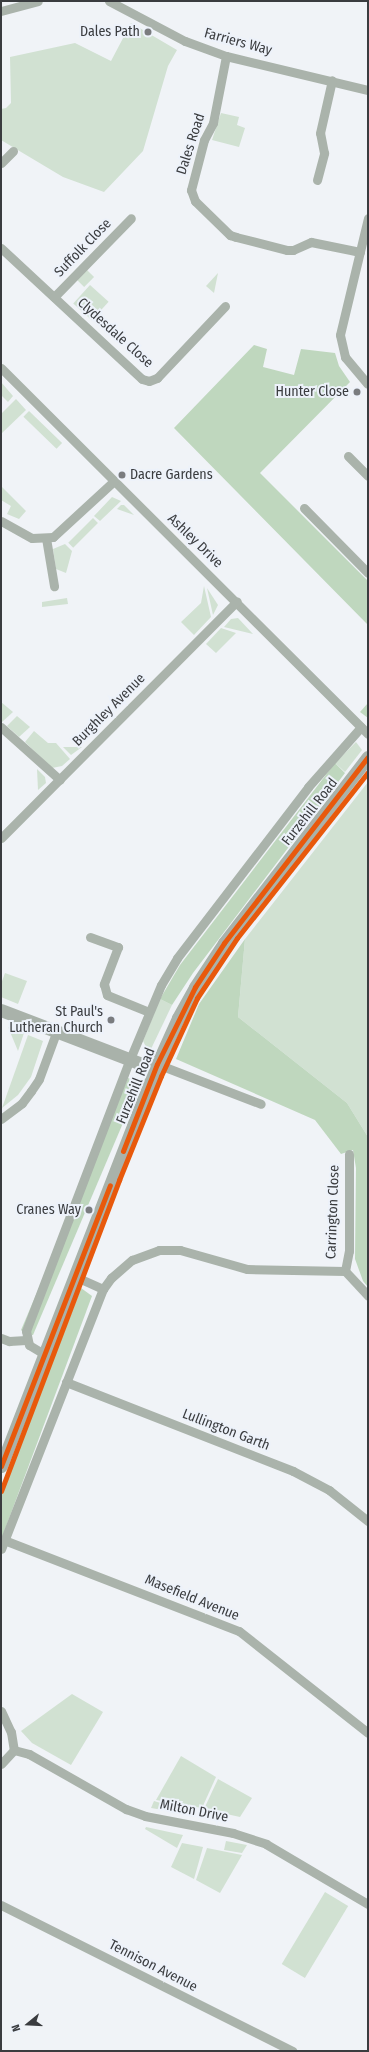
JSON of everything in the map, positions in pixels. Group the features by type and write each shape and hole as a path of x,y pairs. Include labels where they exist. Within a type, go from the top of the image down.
{"street":[{"path":"1,11 38,1"},
{"name":"Farriers Way","path":"109,1 184,41 226,56 332,80 368,90"},
{"name":"Dales Road","path":"226,56 213,123 204,140 191,190 195,200 230,235 236,237 287,250 293,250 311,242 360,252"},
{"path":"317,180 324,152 320,133 332,80"},
{"path":"1,163 13,150"},
{"name":"Suffolk Close","path":"54,297 131,218"},
{"path":"368,218 342,325 341,343 345,357 368,384"},
{"name":"Clydesdale Close","path":"1,248 142,379 149,381 157,378 225,306"},
{"name":"Ashley Drive","path":"1,368 368,734"},
{"path":"348,456 368,476"},
{"path":"1,521 32,538 46,538 58,535 114,481"},
{"path":"304,508 368,573"},
{"path":"46,538 54,586"},
{"name":"Burghley Avenue","path":"1,838 237,602"},
{"path":"1,727 60,780"},
{"name":"Furzehill Road","path":"26,1340 26,1331 130,1059 149,1012 177,958 308,787 361,727"},
{"name":"Furzehill Road","path":"1,1466 156,1066 195,987 224,943 368,756"},
{"path":"90,937 118,947 104,984 107,995 149,1012"},
{"path":"1,1010 130,1059"},
{"path":"1,1119 22,1103 31,1092 39,1079 57,1030"},
{"name":"Furzehill Road","path":"130,1059 156,1066"},
{"path":"156,1066 261,1104"},
{"name":"Carrington Close","path":"345,1271 349,1252 349,1154"},
{"path":"1,1549 103,1289 111,1278 132,1260 158,1250 180,1250 247,1269 345,1271 368,1296"},
{"path":"74,1276 103,1289"},
{"path":"1,1338 9,1341 26,1340 29,1346 44,1354"},
{"name":"Lullington Garth","path":"66,1382 293,1471 329,1490 368,1520"},
{"name":"Masefield Avenue","path":"4,1540 239,1631 368,1733"},
{"path":"1,1711 11,1732 14,1750 1,1764"},
{"name":"Milton Drive","path":"14,1750 29,1754 126,1809 145,1816 233,1833 266,1844 368,1904"},
{"name":"Tennison Avenue","path":"1,1905 292,2051"}],"green space":[{"path":"131,23 177,50 168,66 143,151 104,192 63,177 1,140 1,109 6,108 11,103 10,57 75,43 111,61"},
{"path":"221,113 239,117 237,125 245,128 239,147 212,140"},
{"path":"87,270 94,277 84,287 77,280"},
{"path":"218,273 214,293 206,286"},
{"path":"90,285 109,302 92,320 73,304"},
{"path":"254,345 267,349 263,367 294,375 301,349 335,353 339,366 350,382 260,473 368,581 368,625 174,428"},
{"path":"1,382 13,396 8,402 1,395"},
{"path":"16,399 26,410 1,434 1,414"},
{"path":"29,411 62,443 57,449 23,417"},
{"path":"1,486 26,511 19,519 7,514 11,506 1,500"},
{"path":"112,497 121,501 100,521 94,516"},
{"path":"121,505 124,505 134,515 117,509"},
{"path":"93,518 98,523 73,548 68,543"},
{"path":"65,544 72,551 66,573 56,569 53,549"},
{"path":"204,586 211,617 194,635 181,622 201,603"},
{"path":"207,588 218,605 213,615"},
{"path":"67,598 68,604 42,607 42,602"},
{"path":"238,618 253,634 224,627 231,619"},
{"path":"221,628 236,633 216,653 206,644"},
{"path":"1,702 13,712 2,722 1,721"},
{"path":"368,703 368,718 360,712"},
{"path":"17,716 30,727 19,737 7,726"},
{"path":"34,731 48,743 56,743 70,759 62,766 52,768 25,742"},
{"path":"356,742 362,750 345,772 335,763"},
{"path":"63,747 82,747 71,755"},
{"path":"335,763 345,773 193,973 172,1005 160,999 180,965"},
{"path":"37,769 45,777 46,783 38,790"},
{"path":"368,782 368,1137 347,1103 238,1017 245,939"},
{"path":"245,939 238,1017 347,1103 368,1137 368,1287 363,1281 355,1259 356,1168 353,1150 341,1154 315,1120 176,1059 199,1004"},
{"path":"5,973 27,981 18,1004 1,997 1,984"},
{"path":"160,999 172,1005 151,1049 146,1047 143,1041"},
{"path":"8,1027 24,1033 18,1051"},
{"path":"28,1035 43,1041 31,1077 18,1095 2,1108"},
{"path":"128,1078 140,1083 33,1335 21,1330"},
{"path":"81,1288 92,1296 1,1540 1,1497"},
{"path":"72,1694 103,1712 71,1765 32,1743 21,1731"},
{"path":"181,1756 216,1777 202,1808 156,1800"},
{"path":"218,1779 252,1798 240,1817 204,1809"},
{"path":"154,1801 164,1804 163,1810 151,1808"},
{"path":"146,1827 183,1835 177,1848 145,1829"},
{"path":"226,1841 247,1845 242,1853 224,1850"},
{"path":"182,1843 203,1847 194,1879 171,1867"},
{"path":"207,1848 242,1855 220,1893 196,1880"},
{"path":"325,1892 348,1906 305,1978 282,1964"}],"cycle path":[{"path":"123,1151 157,1064 195,987 224,943 368,757"},
{"path":"1,1491 119,1180 161,1076 197,998 237,938 368,772"},
{"path":"1,1466 110,1185"}],"place":[{"name":"Dales Path","path":"148,32"},
{"name":"Hunter Close","path":"357,392"},
{"name":"Dacre Gardens","path":"122,475"},
{"name":"St Paul's Lutheran Church","path":"111,1020"},
{"name":"Cranes Way","path":"89,1210"}]}
